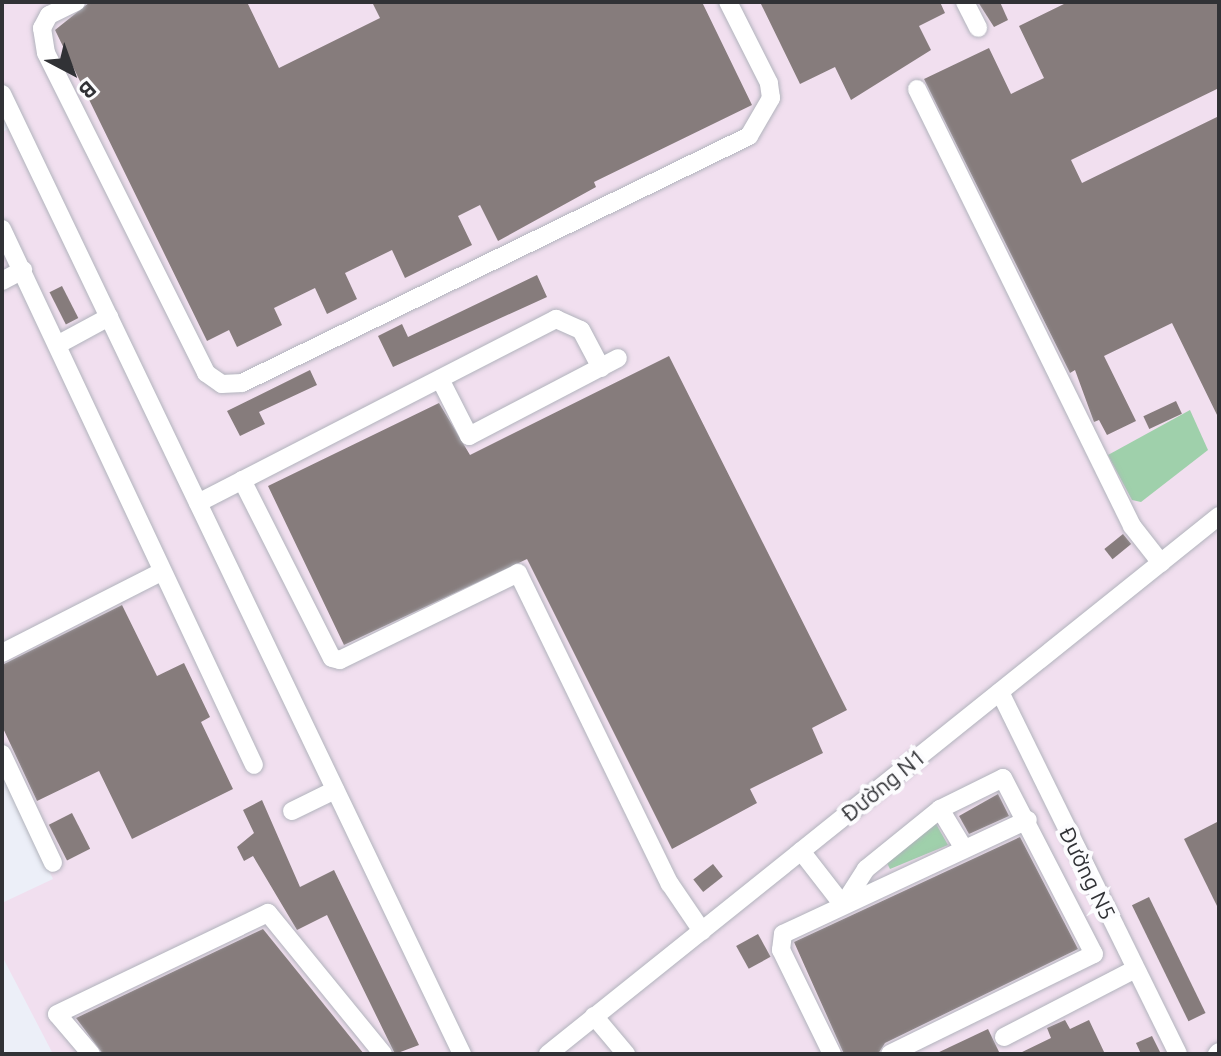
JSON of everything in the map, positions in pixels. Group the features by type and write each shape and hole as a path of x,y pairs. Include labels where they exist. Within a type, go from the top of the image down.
{"street":[{"path":"76,2 49,15 42,28 46,53 206,373 222,384 242,383 749,136 771,98 769,83 728,2"},
{"path":"965,2 978,28"},
{"path":"917,89 1132,526 1161,563"},
{"path":"2,94 462,1054"},
{"path":"2,229 59,344 161,572 254,765"},
{"path":"2,281 23,270"},
{"path":"59,344 109,317"},
{"path":"198,503 556,319 581,330 601,368"},
{"path":"440,379 469,436 618,358"},
{"path":"242,480 332,658 340,660 518,573 670,884 702,931"},
{"name":"Đường N1","path":"549,1054 1219,516"},
{"path":"2,653 161,572"},
{"name":"Đường N5","path":"1000,692 1178,1054"},
{"path":"2,754 53,863"},
{"path":"843,905 866,869 940,809 1003,778 1028,820 1094,954 890,1054"},
{"path":"292,811 335,790"},
{"path":"940,809 963,847"},
{"path":"832,1054 779,941 843,905 963,847 1028,820"},
{"path":"801,851 843,905"},
{"path":"91,1054 57,1014 268,913 383,1054"},
{"path":"1004,1037 1135,969"},
{"path":"594,1016 626,1054"}],"shaded area":[{"path":"2,2 1219,2 1219,1054 53,1054 2,956 2,903 53,879 2,774 2,132 16,125 2,94"}],"green space":[{"path":"1190,410 1208,450 1141,502 1132,500 1108,455"},
{"path":"935,822 948,845 890,869 887,863"}],"building":[{"path":"90,2 247,2 279,68 380,18 372,2 702,2 752,105 594,182 596,187 498,241 480,205 458,216 472,245 405,278 392,250 345,273 357,299 327,314 315,288 274,308 282,325 237,347 229,330 207,341 55,30"},
{"path":"760,2 940,2 945,13 919,26 931,50 851,100 835,67 800,84"},
{"path":"978,2 1000,2 1008,20 994,27"},
{"path":"1068,2 1219,2 1219,88 1071,160 1082,183 1219,116 1219,419 1172,323 1104,356 1136,421 1107,435 1099,420 1094,422 1075,370 1070,373 924,79 989,48 1011,94 1044,78 1019,26"},
{"path":"537,275 547,297 393,367 378,336 402,324 408,337"},
{"path":"62,286 78,318 66,324 50,292"},
{"path":"669,356 847,710 812,728 823,753 750,789 757,803 672,849 527,559 344,645 268,486 439,403 470,455"},
{"path":"310,370 317,385 259,412 265,424 240,436 227,411"},
{"path":"1176,401 1182,414 1149,429 1143,416"},
{"path":"1123,534 1131,544 1113,559 1104,549"},
{"path":"122,605 157,676 184,663 210,717 201,722 233,789 132,839 99,771 37,801 2,726 2,665"},
{"path":"998,794 1009,816 969,834 959,816"},
{"path":"262,800 300,887 334,870 419,1045 395,1054 327,915 297,930 253,856 244,861 237,847 254,833 243,810"},
{"path":"72,813 90,849 67,860 49,825"},
{"path":"1219,821 1219,910 1184,839"},
{"path":"1020,837 1078,949 885,1043 878,1054 844,1054 794,942"},
{"path":"713,864 723,877 703,892 693,879"},
{"path":"1149,897 1206,1013 1188,1021 1132,905"},
{"path":"263,929 364,1054 103,1054 76,1018"},
{"path":"758,934 771,957 749,969 736,946"},
{"path":"1065,1020 1070,1029 1089,1020 1105,1054 1018,1054 1051,1038 1047,1028"},
{"path":"988,1029 1000,1054 935,1054"},
{"path":"1152,1036 1161,1054 1141,1054 1136,1043"}]}
